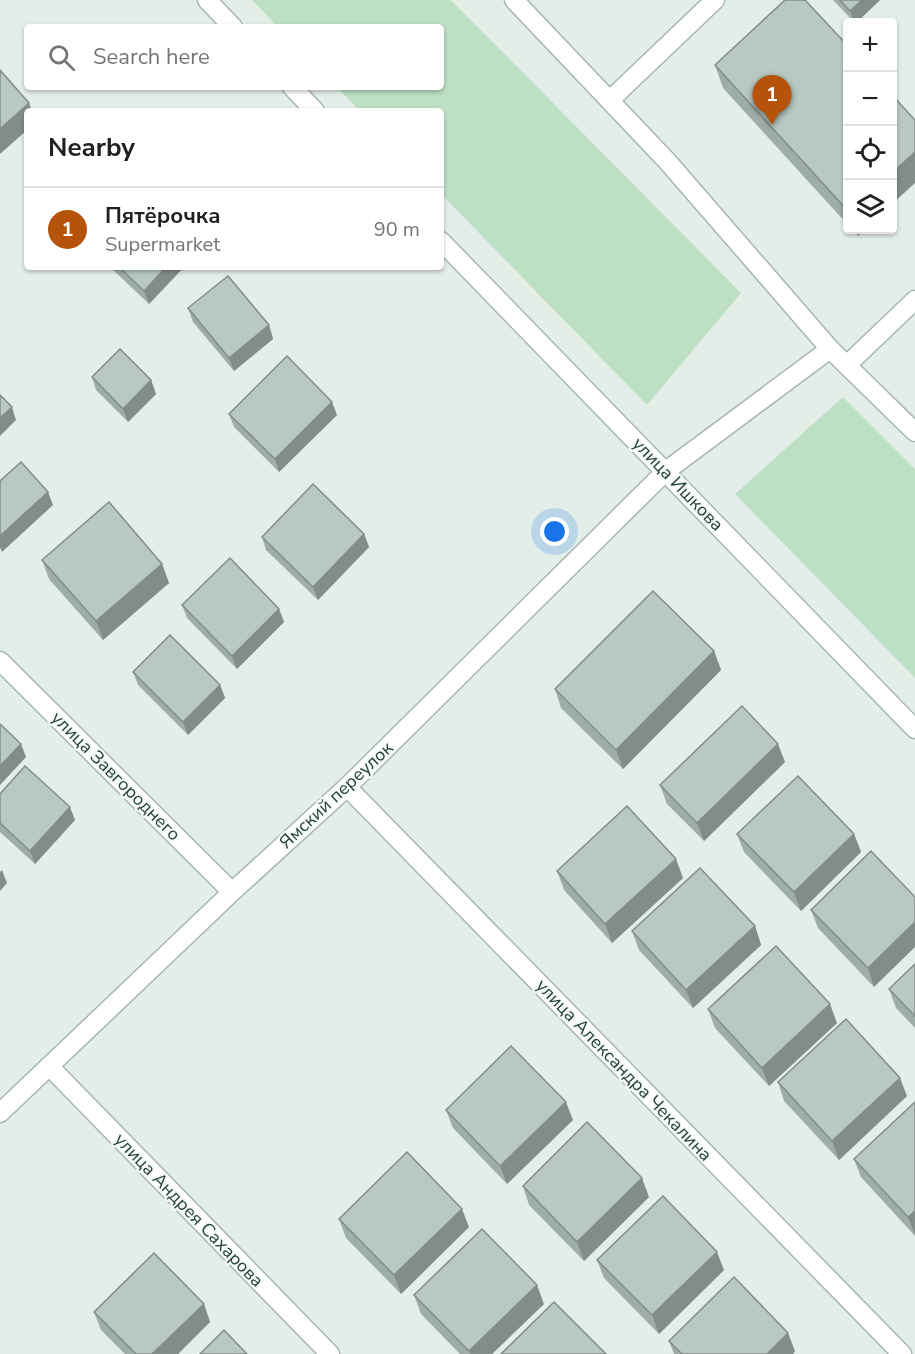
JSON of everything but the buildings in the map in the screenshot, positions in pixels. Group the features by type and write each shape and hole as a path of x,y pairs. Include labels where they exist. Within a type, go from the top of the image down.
{"street":[{"path":"207,0 230,24"},
{"path":"514,0 610,100 831,349 915,432"},
{"path":"610,100 715,0"},
{"path":"294,90 312,108"},
{"name":"улица Ишкова","path":"444,244 915,729"},
{"path":"848,364 915,300"},
{"name":"Ямский переулок","path":"0,1113 347,786 666,471 831,349"},
{"name":"улица Завгороднего","path":"0,661 232,892"},
{"name":"улица Александра Чекалина","path":"347,786 902,1354"},
{"name":"улица Андрея Сахарова","path":"49,1066 330,1354"}],"green space":[{"path":"252,0 451,0 741,293 647,405 444,197 444,108 357,108 340,90 444,90 444,24 275,24"},
{"path":"843,397 915,469 915,678 735,494"}],"place":[{"name":"Пятёрочка","path":"772,125"}]}
